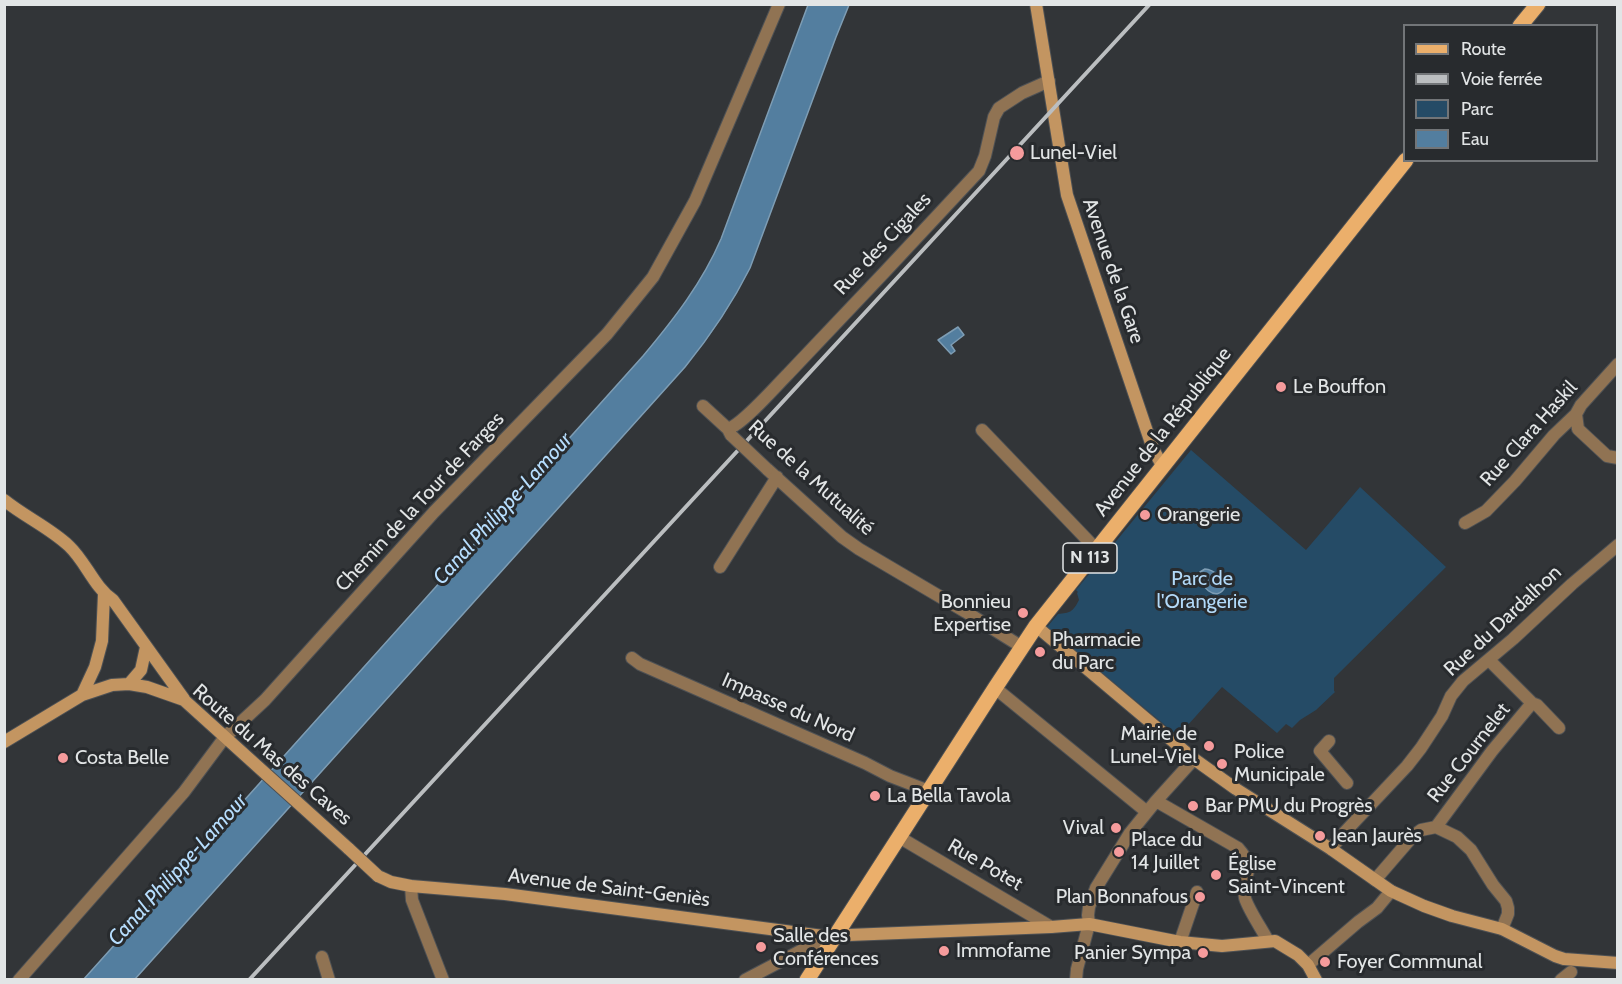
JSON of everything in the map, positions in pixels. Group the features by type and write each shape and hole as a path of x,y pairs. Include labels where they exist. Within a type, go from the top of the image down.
{"main road":[{"path":"1522,24 1538,4"},
{"name":"Avenue de la République","path":"807,980 1036,626 1404,162"}],"street":[{"name":"Chemin de la Tour de Farges","path":"19,980 184,792 225,737 265,700 434,512 607,334 653,277 695,201 779,4"},
{"name":"Avenue de la Gare","path":"1036,4 1067,195 1153,449 1163,466"},
{"name":"Rue des Cigales","path":"730,433 979,171 994,117 999,108 1022,93 1049,81"},
{"name":"Rue Clara Haskil","path":"1465,523 1486,511 1515,481 1554,435 1576,414 1581,405 1617,364"},
{"name":"Rue de la Mutualité","path":"703,406 767,469 842,537 1022,647"},
{"path":"1576,414 1578,429 1607,456 1617,458"},
{"path":"982,430 1097,550"},
{"path":"720,567 777,477"},
{"path":"4,500 67,544 77,554 104,594 113,600 184,700"},
{"name":"Rue du Dardalhon","path":"1331,849 1407,766 1429,738 1451,696 1463,681 1490,660 1617,545"},
{"path":"82,695 95,667 102,641 104,594"},
{"path":"1036,626 1194,759 1391,891 1443,912 1502,929 1564,959 1617,963"},
{"path":"129,684 141,670 146,647"},
{"name":"Impasse du Nord","path":"632,658 640,664 890,776 929,791"},
{"name":"Rue Cournelet","path":"1490,660 1559,728"},
{"path":"95,667 112,685"},
{"name":"Route du Mas des Caves","path":"4,742 82,695 112,685 129,684 147,687 184,700 378,876"},
{"path":"995,688 1147,812"},
{"name":"Rue Cournelet","path":"1436,827 1492,751 1532,703"},
{"path":"1329,741 1320,751 1347,783"},
{"path":"1078,979 1077,969 1089,924 1089,907 1096,888 1130,833 1194,759"},
{"path":"1156,801 1238,848 1244,855 1249,871 1245,900 1268,941"},
{"path":"1375,880 1413,836 1421,830 1436,827 1457,837 1472,850 1493,885 1506,901 1508,914 1502,929"},
{"name":"Rue Potet","path":"899,837 1051,927"},
{"name":"Avenue de Saint-Geniès","path":"378,876 391,882 411,886 517,895 836,937 1051,927"},
{"path":"411,886 412,900 443,980"},
{"path":"1308,965 1377,908 1391,891"},
{"path":"1180,942 1197,892"},
{"path":"1051,927 1089,924 1180,942 1222,945 1275,941 1298,955 1308,965 1316,980"},
{"path":"745,980 806,948 836,937"},
{"path":"322,957 329,980"}],"green space":[{"name":"Parc de l'Orangerie","path":"1191,450 1306,550 1360,487 1446,567 1334,678 1335,692 1292,728 1286,724 1277,733 1222,687 1178,736 1047,627 1058,614 1068,612 1075,607 1079,600 1076,590"}],"water":[{"path":"808,5 849,5 750,268 728,308 703,343 685,367 135,979 83,980 643,356 676,314 705,271 721,239"},
{"path":"958,327 964,335 951,345 955,351 951,354 938,340"},
{"path":"1205,569 1215,572 1220,577 1225,587 1222,592 1213,593 1204,587 1200,572"}],"railway":[{"path":"249,980 1150,4"}],"place":[{"name":"Lunel-Viel","path":"1017,153"},
{"name":"Le Bouffon","path":"1281,387"},
{"name":"Orangerie","path":"1145,515"},
{"name":"Bonnieu Expertise","path":"1023,613"},
{"name":"Pharmacie du Parc","path":"1040,652"},
{"name":"Mairie de Lunel-Viel","path":"1209,746"},
{"name":"Costa Belle","path":"63,758"},
{"name":"Police Municipale","path":"1222,764"},
{"name":"La Bella Tavola","path":"875,796"},
{"name":"Bar PMU du Progrès","path":"1193,806"},
{"name":"Vival","path":"1116,828"},
{"name":"Jean Jaurès","path":"1320,836"},
{"name":"Place du 14 Juillet","path":"1119,852"},
{"name":"Église Saint-Vincent","path":"1216,875"},
{"name":"Plan Bonnafous","path":"1200,897"},
{"name":"Salle des Conférences","path":"761,947"},
{"name":"Immofame","path":"944,951"},
{"name":"Panier Sympa","path":"1203,953"},
{"name":"Foyer Communal","path":"1325,962"}],"water label":[{"name":"Canal Philippe-Lamour","path":"503,509"},
{"name":"Canal Philippe-Lamour","path":"178,870"}]}
